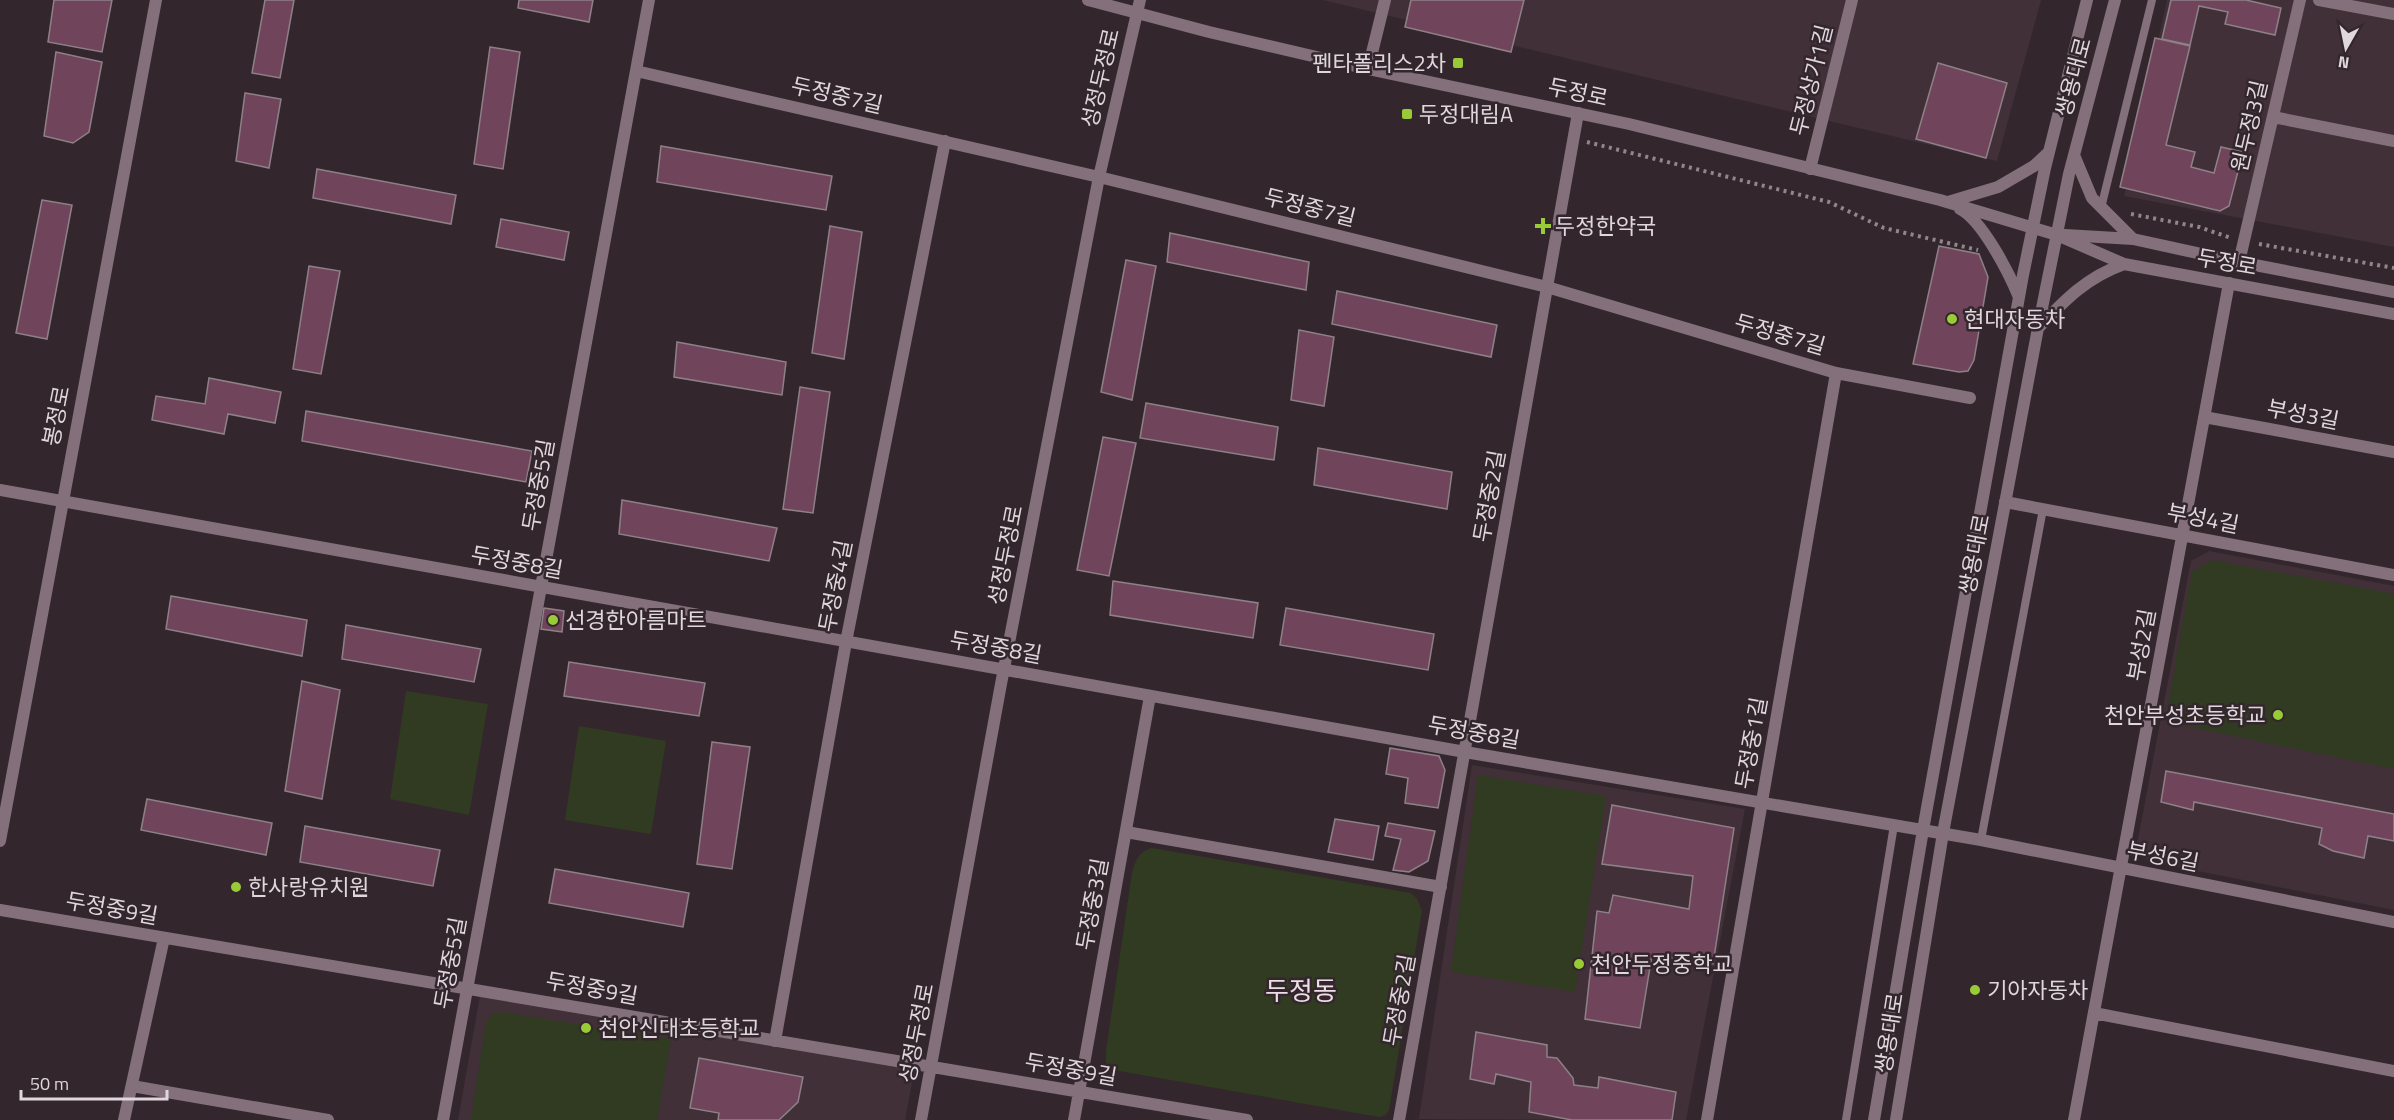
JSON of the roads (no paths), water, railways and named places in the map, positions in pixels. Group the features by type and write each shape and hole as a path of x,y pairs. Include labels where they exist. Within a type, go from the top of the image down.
{"street":[{"name":"봉정로","path":"0,841 61,502 156,0"},
{"name":"두정중5길","path":"443,1120 650,0"},
{"name":"두정로","path":"1088,0 1368,69 1578,113 1947,202 2057,235 2124,264 2394,314"},
{"name":"성정두정로","path":"921,1120 1004,670 1099,177 1140,0"},
{"path":"1368,69 1385,0"},
{"name":"두정상가1길","path":"1810,169 1852,0"},
{"name":"쌍용대로","path":"1874,1120 1923,830 2019,297 2049,152 2087,0"},
{"name":"쌍용대로","path":"1896,1120 1943,833 2038,328 2074,154 2115,0"},
{"name":"원두정3길","path":"2239,262 2300,0"},
{"path":"2319,0 2394,14"},
{"name":"두정중7길","path":"636,71 1099,177 1547,287 1836,373 1971,398"},
{"name":"두정중2길","path":"1400,1120 1578,113"},
{"path":"2273,117 2394,141"},
{"name":"두정중4길","path":"775,1041 846,642 945,141"},
{"path":"1947,202 1998,187 2034,166 2049,152"},
{"path":"2074,154 2092,198 2133,239"},
{"path":"1947,202 1965,211 1999,255 2019,297"},
{"name":"두정로","path":"2057,235 2133,239 2394,292"},
{"path":"2038,328 2085,283 2103,271 2124,264"},
{"name":"부성2길","path":"2074,1120 2229,284"},
{"name":"두정중1길","path":"1707,1120 1836,373"},
{"name":"부성3길","path":"2204,417 2394,453"},
{"name":"두정중8길","path":"0,490 1465,752 1923,830"},
{"name":"부성4길","path":"2005,502 2394,575"},
{"name":"두정중3길","path":"1074,1120 1150,696"},
{"name":"부성6길","path":"1923,830 2394,922"},
{"path":"1126,831 1441,887"},
{"name":"두정중9길","path":"0,910 1247,1120"},
{"path":"124,1120 164,938"},
{"path":"2094,1013 2394,1071"},
{"path":"132,1086 328,1120"}],"lane":[{"path":"2101,208 2152,0"},
{"path":"1981,840 2043,509"},
{"path":"1846,1120 1894,825"}],"place":[{"name":"펜타폴리스2차","path":"1458,63"},
{"name":"두정대림A","path":"1407,114"},
{"name":"두정한약국","path":"1543,226"},
{"name":"현대자동차","path":"1952,319"},
{"name":"선경한아름마트","path":"553,620"},
{"name":"천안부성초등학교","path":"2278,715"},
{"name":"한사랑유치원","path":"236,887"},
{"name":"천안두정중학교","path":"1579,964"},
{"name":"기아자동차","path":"1975,990"},
{"name":"천안신대초등학교","path":"586,1028"}],"district":[{"name":"두정동","path":"1301,991"}]}
